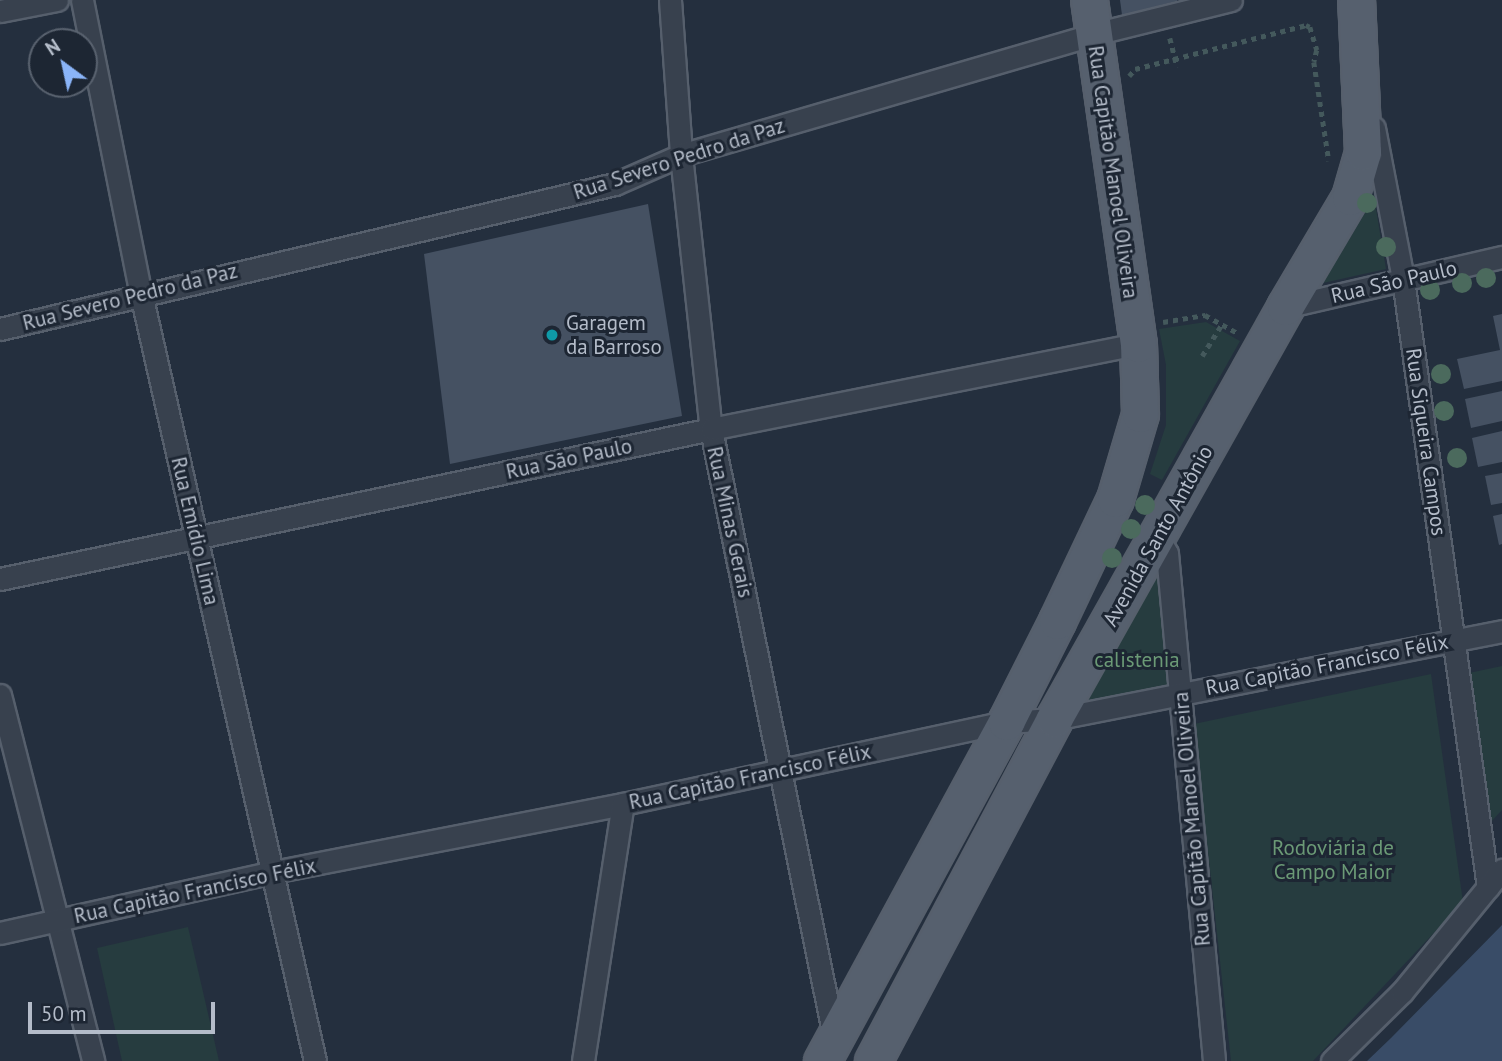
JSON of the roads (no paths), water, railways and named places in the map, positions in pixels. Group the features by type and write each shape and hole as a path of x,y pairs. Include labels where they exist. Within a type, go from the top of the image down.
{"main road":[{"name":"Rua Capitão Manoel Oliveira","path":"1089,0 1104,106 1145,334"},
{"name":"Rua Siqueira Campos","path":"1356,0 1362,75"},
{"name":"Avenida Santo Antônio","path":"873,1061 1054,719 1285,307 1350,197 1363,152 1362,75"},
{"path":"828,1049 1006,722 1115,499 1140,414 1145,334"}],"street":[{"path":"0,11 57,0"},
{"name":"Rua Emídio Lima","path":"82,0 141,294 315,1061"},
{"name":"Rua Minas Gerais","path":"670,0 681,155 710,429 781,769 828,1049"},
{"name":"Rua Severo Pedro da Paz","path":"0,329 615,184 681,155 1094,34 1231,0"},
{"name":"Rua Siqueira Campos","path":"1362,75 1403,279 1495,878"},
{"name":"Rua São Paulo","path":"1285,307 1502,257"},
{"name":"Rua São Paulo","path":"0,579 1145,334"},
{"name":"Rua Capitão Manoel Oliveira","path":"1158,537 1167,553 1214,1061"},
{"name":"Rua Capitão Francisco Félix","path":"0,933 273,872 623,804 1006,722 1054,719 1502,631"},
{"path":"0,695 93,1061"},
{"path":"583,1061 623,804"},
{"path":"1332,1061 1402,992 1495,878"}],"water":[{"path":"1502,925 1502,1061 1367,1061 1391,1038"}],"place":[{"name":"Garagem da Barroso","path":"552,335"}],"park label":[{"name":"calistenia","path":"1137,660"},
{"name":"Rodoviária de Campo Maior","path":"1333,860"}]}
